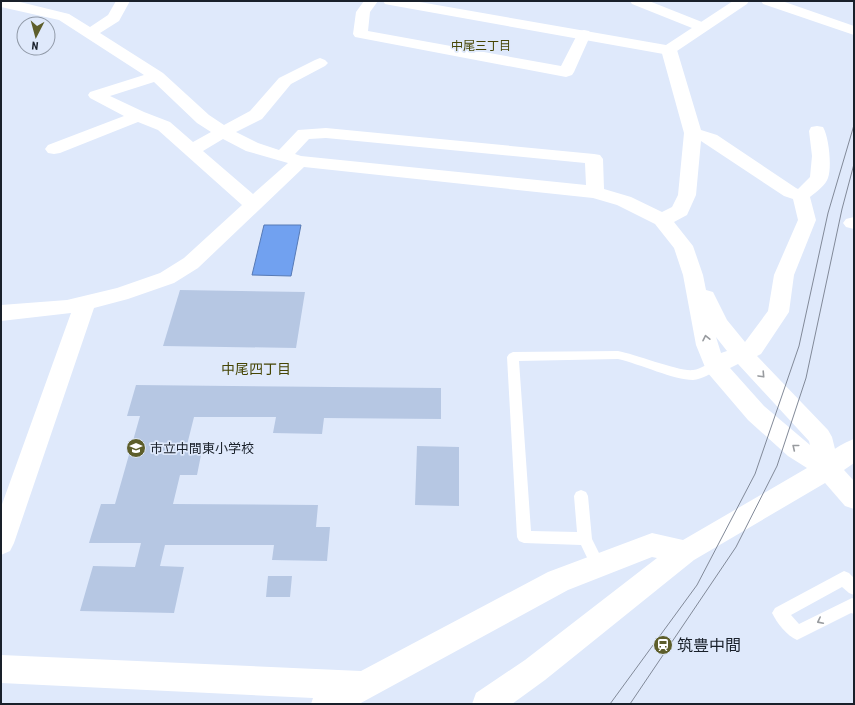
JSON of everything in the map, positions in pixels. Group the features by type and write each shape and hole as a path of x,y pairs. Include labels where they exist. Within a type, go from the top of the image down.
{"street":[{"path":"89,34 114,18 123,1"},
{"path":"371,1 363,12 360,34 566,72 584,34"},
{"path":"390,1 420,3 669,50 742,1"},
{"path":"637,1 702,27"},
{"path":"768,1 854,31"},
{"path":"1,3 64,17 157,76 203,119 224,133 252,147 291,159 595,192 624,201 662,220 683,246 693,275 707,344 715,366 756,413 797,449 828,469 854,498"},
{"path":"662,220 680,211 687,195 694,133 669,50"},
{"path":"191,150 256,115 285,81 320,63"},
{"path":"157,76 96,95 138,116 164,126 254,205"},
{"path":"54,149 138,116"},
{"path":"801,196 819,178 821,156 817,131"},
{"path":"1,313 66,307 121,294 167,278 191,263 254,205 291,159 304,134 326,133 594,159 595,192"},
{"path":"694,133 711,139 790,192 801,196"},
{"path":"715,366 753,348 778,312 784,275 807,220 801,196"},
{"path":"693,275 718,324 741,353 820,436 828,469"},
{"path":"1,542 86,302"},
{"path":"487,704 535,670 685,552 828,469 854,449"},
{"path":"326,704 364,686 558,581 652,545 685,552"},
{"path":"1,669 364,686"}],"lane":[{"path":"586,539 524,537 513,357 618,355 633,358 680,373 694,375 715,366"},
{"path":"581,496 586,539 598,565"},
{"path":"854,588 844,578 780,613 797,633 852,605 854,607"}],"water":[{"path":"264,225 301,225 291,276 252,275"}],"building":[{"path":"180,290 305,292 296,348 163,346"},
{"path":"136,385 441,388 441,419 324,418 322,434 273,433 276,417 194,417 187,445 203,445 197,475 180,475 173,504 318,505 316,527 330,527 327,561 272,560 274,545 165,545 160,566 184,567 174,613 80,611 93,566 135,567 141,543 89,543 101,504 115,504 140,416 127,416"},
{"path":"417,446 459,447 459,506 415,505"},
{"path":"268,576 292,576 290,597 266,597"}],"tram line":[{"path":"610,704 697,585 755,474 799,346 828,213 854,125"},
{"path":"630,704 736,547 777,466 806,378 842,209 854,164"}],"place":[{"name":"市立中間東小学校","path":"136,448"},
{"name":"筑豊中間","path":"663,645"}],"district":[{"name":"中尾三丁目","path":"481,46"},
{"name":"中尾四丁目","path":"256,369"}]}
